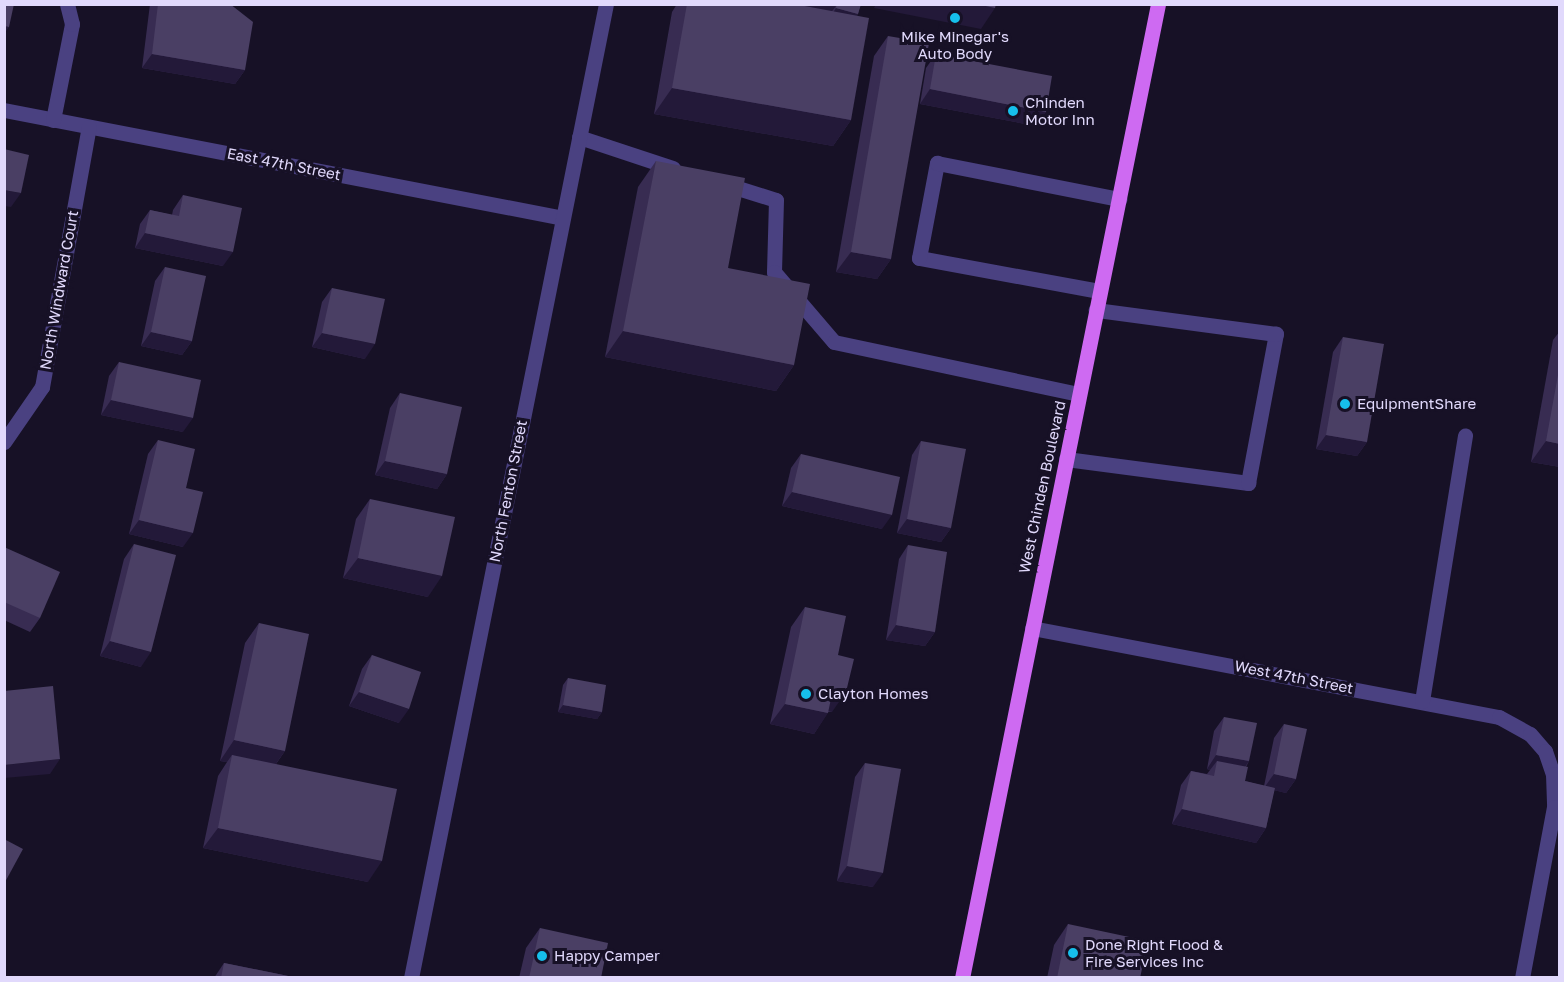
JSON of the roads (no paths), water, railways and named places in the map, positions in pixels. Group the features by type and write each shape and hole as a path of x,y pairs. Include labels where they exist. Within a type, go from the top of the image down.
{"main road":[{"name":"West Chinden Boulevard","path":"962,978 1158,4"}],"street":[{"path":"53,120 72,24 67,4"},
{"name":"North Fenton Street","path":"411,978 606,4"},
{"name":"East 47th Street","path":"4,110 563,218"},
{"name":"North Windward Court","path":"4,442 42,387 89,127"},
{"path":"579,137 688,172"},
{"path":"1099,291 919,258 937,163 1119,199"},
{"path":"710,179 776,200 774,272 834,342 1079,394"},
{"path":"1066,459 1248,483 1276,334 1096,310"},
{"path":"1422,701 1465,435"},
{"name":"West 47th Street","path":"1032,628 1499,717 1530,734 1545,751 1553,774 1554,807 1522,978"}],"place":[{"name":"Mike Minegar's Auto Body","path":"955,18"},
{"name":"Chinden Motor Inn","path":"1013,111"},
{"name":"EquipmentShare","path":"1345,404"},
{"name":"Clayton Homes","path":"806,694"},
{"name":"Done Right Flood & Fire Services Inc","path":"1073,953"},
{"name":"Happy Camper","path":"542,956"}]}
